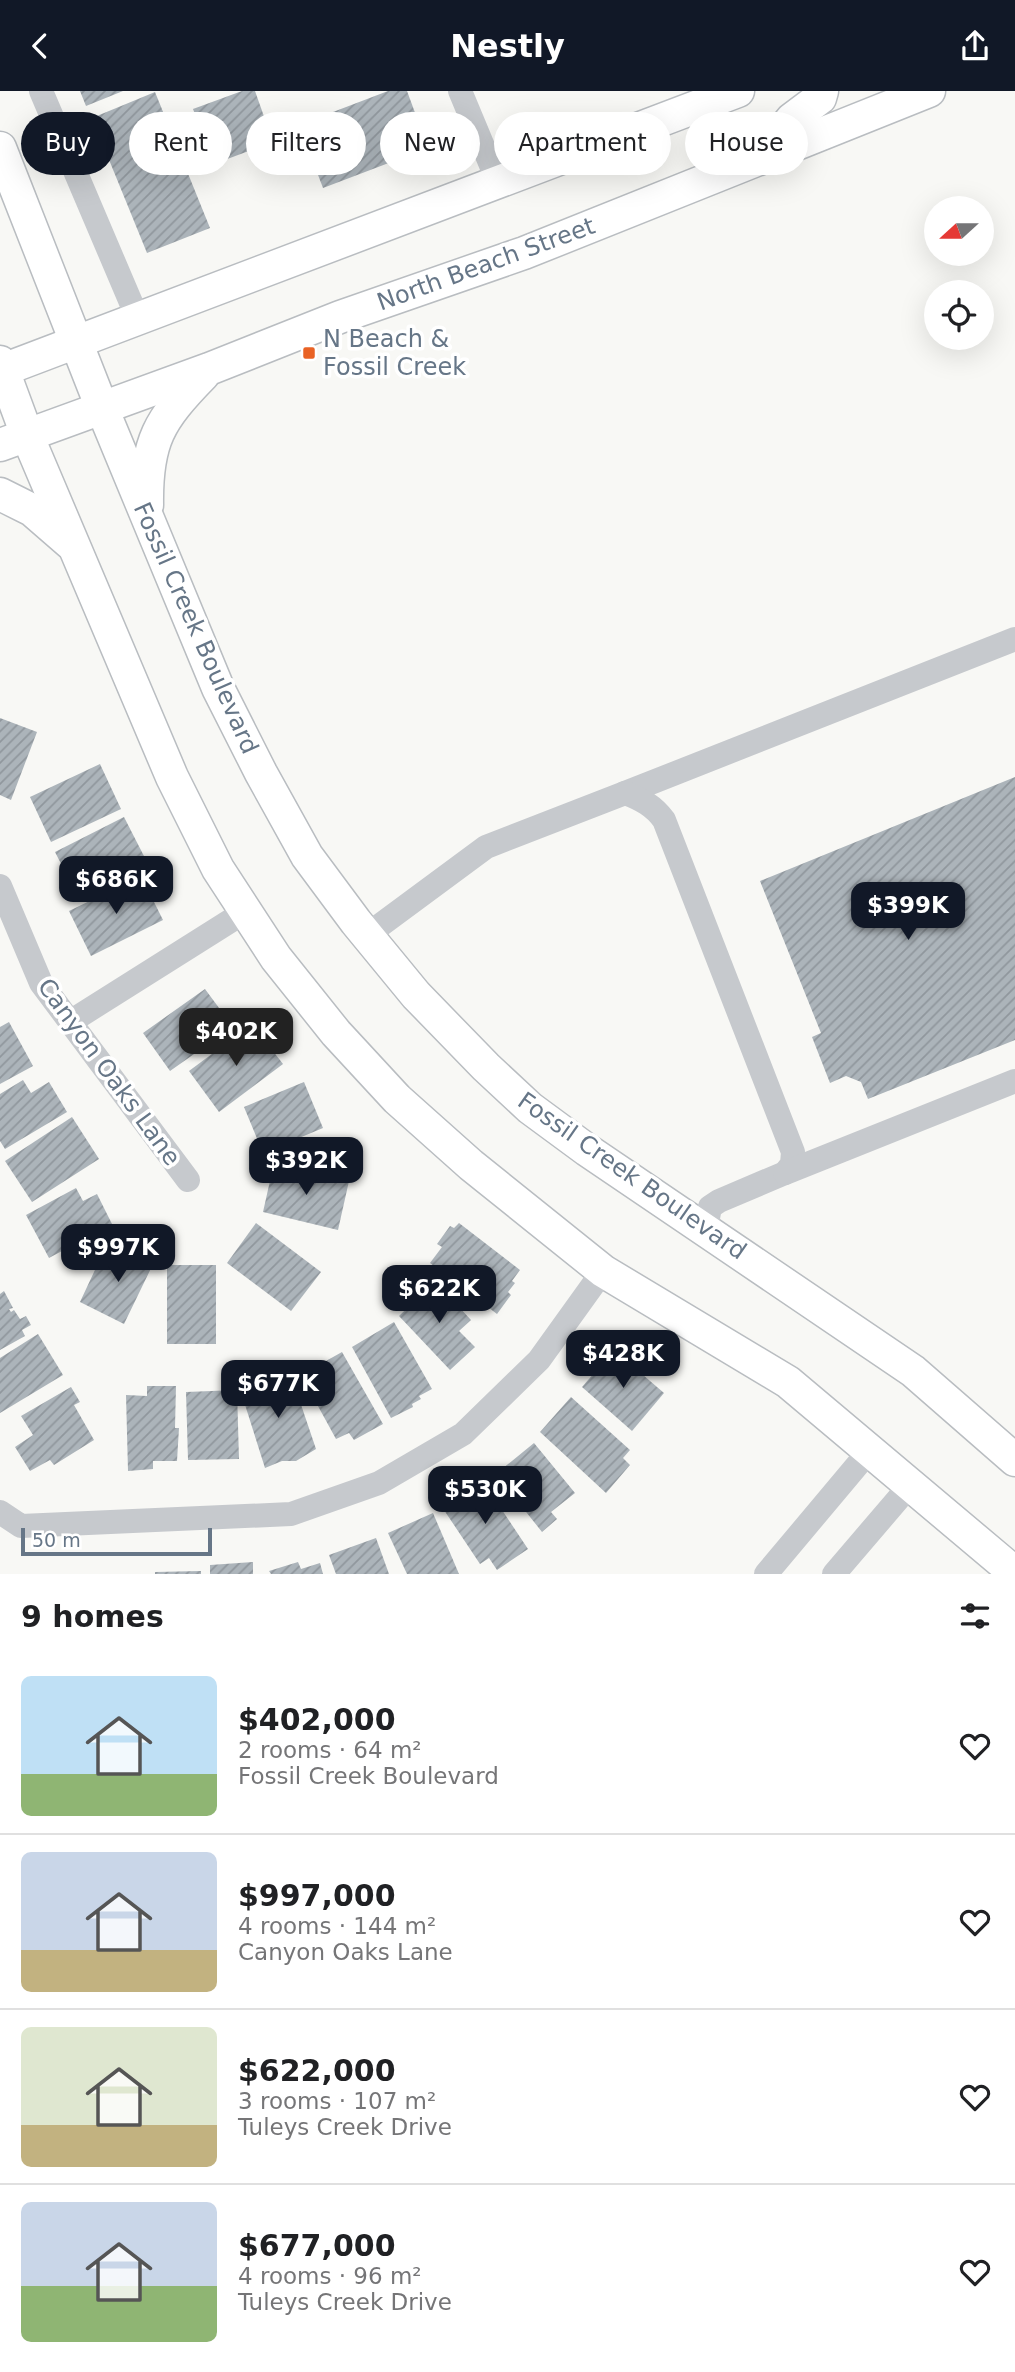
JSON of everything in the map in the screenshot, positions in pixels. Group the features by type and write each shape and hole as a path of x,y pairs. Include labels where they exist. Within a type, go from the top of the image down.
{"main road":[{"path":"738,91 138,319 1,368 14,440 75,546 172,777 218,869 276,958 336,1033 397,1099 471,1165 603,1271 788,1382 1015,1573"},
{"path":"801,112 820,98 822,91"},
{"name":"North Beach Street","path":"808,139 929,91"},
{"name":"Fossil Creek Boulevard","path":"0,148 102,408 218,688 307,856 367,935 416,996 530,1108 587,1150 913,1371 1015,1460"},
{"name":"North Beach Street","path":"14,440 209,369 340,317 524,253 718,175"},
{"path":"147,517 146,470 159,429 172,407 209,369"},
{"path":"0,494 32,510 75,546"}],"street":[{"path":"41,91 138,319"},
{"path":"460,91 498,182"},
{"path":"367,935 486,847 1015,639"},
{"path":"625,793 657,809 664,820 793,1152 792,1164 785,1173"},
{"name":"Canyon Oaks Lane","path":"0,886 41,983 188,1180"},
{"path":"70,1022 246,911"},
{"path":"706,1229 710,1207 719,1201 1015,1081"},
{"path":"0,1512 21,1526 291,1514 379,1483 463,1434 539,1360 603,1271"},
{"path":"766,1574 870,1450"},
{"path":"834,1574 911,1484"}],"building":[{"path":"80,91 123,91 86,106"},
{"path":"242,91 255,91 262,112 246,112 246,152 232,157 232,112 194,112 193,109"},
{"path":"388,91 407,91 415,112 380,112 380,166 366,172 366,112 333,112"},
{"path":"155,92 163,112 129,112 129,175 189,175 210,228 147,253 115,174 115,112 107,112"},
{"path":"318,175 357,175 323,188"},
{"path":"0,718 37,732 11,800 0,795"},
{"path":"100,764 121,809 51,842 30,797"},
{"path":"1015,777 1015,1040 868,1099 861,1082 846,1076 830,1083 812,1037 821,1033 760,881"},
{"path":"124,817 147,862 78,897 55,852"},
{"path":"141,876 163,920 91,956 69,911"},
{"path":"205,989 222,1012 213,1018 224,1033 170,1071 143,1033"},
{"path":"9,1022 33,1066 0,1084 0,1027"},
{"path":"252,1024 283,1064 219,1112 189,1071"},
{"path":"23,1080 31,1093 49,1082 67,1112 5,1149 0,1141 0,1094"},
{"path":"304,1082 323,1128 263,1153 244,1107"},
{"path":"72,1117 99,1159 32,1202 5,1161"},
{"path":"274,1163 349,1181 338,1230 263,1212"},
{"path":"76,1188 83,1201 97,1194 112,1224 49,1258 26,1215"},
{"path":"256,1223 321,1272 291,1311 227,1263"},
{"path":"459,1223 520,1270 508,1292 511,1295 497,1314 430,1263 442,1247 437,1244 450,1226 454,1228"},
{"path":"125,1245 155,1260 124,1324 80,1302 101,1257 116,1264"},
{"path":"167,1265 216,1265 216,1344 167,1344"},
{"path":"435,1281 471,1320 459,1331 475,1347 450,1370 399,1316"},
{"path":"4,1291 13,1308 9,1309 11,1312 14,1310 20,1319 26,1316 31,1325 22,1330 25,1336 0,1350 0,1294"},
{"path":"394,1322 432,1389 419,1396 421,1399 412,1404 413,1407 391,1418 352,1347"},
{"path":"38,1334 63,1375 0,1413 0,1358"},
{"path":"614,1350 664,1393 632,1431 582,1387"},
{"path":"342,1352 383,1424 354,1440 349,1433 336,1439 301,1375"},
{"path":"267,1373 270,1382 291,1375 316,1449 296,1461 282,1461 265,1468 241,1392 252,1389 248,1379"},
{"path":"147,1386 176,1386 175,1428 179,1428 177,1461 153,1461 153,1469 128,1471 126,1395 147,1396"},
{"path":"71,1387 80,1402 74,1405 94,1440 54,1465 50,1460 30,1471 15,1447 33,1435 21,1416"},
{"path":"237,1390 239,1459 188,1460 186,1392"},
{"path":"571,1397 630,1450 623,1458 630,1465 606,1493 540,1432"},
{"path":"534,1443 575,1493 551,1512 557,1519 542,1532 496,1474"},
{"path":"482,1480 528,1549 497,1570 489,1558 480,1564 442,1507"},
{"path":"433,1513 459,1574 407,1574 388,1533"},
{"path":"376,1538 389,1574 336,1574 329,1555"},
{"path":"253,1562 253,1574 210,1574 210,1565"},
{"path":"298,1562 301,1569 320,1563 323,1574 271,1574 269,1571"},
{"path":"201,1571 201,1574 155,1574 155,1572"}],"place":[{"name":"N Beach & Fossil Creek","path":"309,353"}]}
